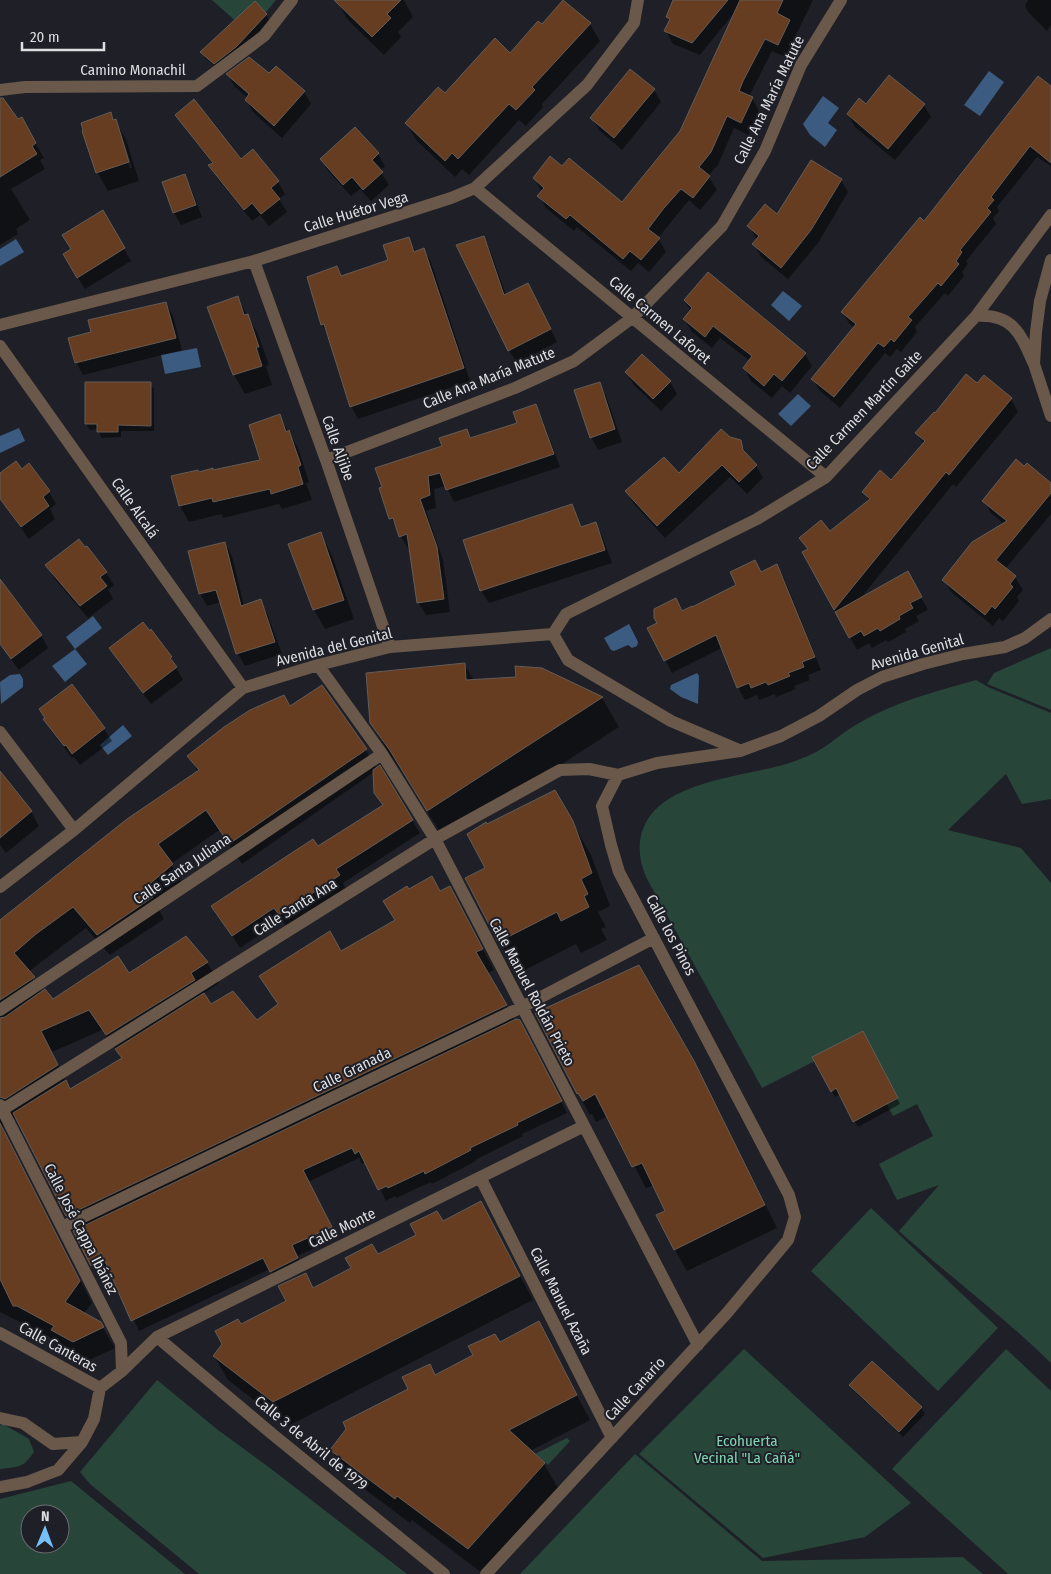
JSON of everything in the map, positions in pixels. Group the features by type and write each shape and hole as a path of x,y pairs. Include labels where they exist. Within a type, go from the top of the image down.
{"street":[{"name":"Camino Monachil","path":"0,90 25,87 197,86 264,36 292,0"},
{"name":"Calle Huétor Vega","path":"0,325 254,261 451,198 475,188 587,85 634,23 638,0"},
{"name":"Calle Ana María Matute","path":"326,460 516,388 574,361 632,318 722,226 765,151 801,65 841,0"},
{"name":"Calle Carmen Laforet","path":"475,188 826,477"},
{"name":"Calle Carmen Martín Gaite","path":"553,634 566,614 757,519 826,477 976,316 1051,215"},
{"path":"1034,364 1040,301 1051,260"},
{"name":"Calle Aljibe","path":"254,261 326,460 390,647"},
{"path":"976,316 988,315 1000,318 1010,323 1018,331 1034,364 1051,416"},
{"name":"Calle Alcalá","path":"0,346 243,688"},
{"name":"Avenida Genital","path":"740,751 780,736 811,720 845,700 870,682 923,664 963,654 1004,647 1025,638 1051,619"},
{"path":"553,634 568,660 671,721 740,751"},
{"name":"Avenida del Genital","path":"0,887 74,830 243,688 318,665 390,647 553,634"},
{"name":"Calle Manuel Roldán Prieto","path":"318,665 382,754 435,839 698,1345"},
{"path":"0,732 74,830"},
{"path":"618,774 657,763 740,751"},
{"name":"Calle Santa Juliana","path":"0,1010 382,754"},
{"name":"Calle Santa Ana","path":"1,1108 435,839 560,770 590,768 618,774"},
{"name":"Calle los Pinos","path":"618,774 602,806 619,872 789,1195 795,1217"},
{"name":"Calle Granada","path":"62,1227 522,1006 654,938"},
{"name":"Calle José Cappa Ibáñez","path":"1,1108 121,1343 122,1371"},
{"name":"Calle Monte","path":"100,1388 122,1371 158,1337 481,1179 584,1126"},
{"name":"Calle Manuel Azaña","path":"481,1179 612,1438"},
{"name":"Calle Canario","path":"486,1574 727,1313 788,1240 795,1217"},
{"name":"Calle Canteras","path":"0,1333 100,1388"},
{"name":"Calle 3 de Abril de 1979","path":"158,1337 271,1433 444,1574"},
{"path":"0,1487 27,1482 58,1470 82,1442 94,1419 100,1388"},
{"path":"0,1418 23,1423 53,1444 82,1442"}],"green space":[{"path":"212,0 276,0 249,33"},
{"path":"1051,648 1051,710 987,684 994,673"},
{"path":"976,680 988,687 1051,713 1051,799 1022,804 1006,774 948,830 1021,848 1051,883 1051,1363 899,1231 939,1185 897,1200 879,1164 933,1136 917,1104 893,1116 854,1041 762,1088 646,877 640,851 642,833 649,817 666,800 696,786 799,760 818,751 854,726 887,709 931,693"},
{"path":"871,1208 998,1328 938,1391 811,1271"},
{"name":"Ecohuerta Vecinal \"La Cañá\"","path":"744,1349 911,1503 865,1537 763,1558 639,1454"},
{"path":"1006,1349 1051,1391 1051,1574 1008,1574 892,1469"},
{"path":"157,1380 218,1430 407,1574 199,1574 90,1484 80,1472"},
{"path":"3,1424 29,1439 34,1452 20,1466 0,1469 0,1426"},
{"path":"567,1438 570,1441 548,1465 535,1454"},
{"path":"635,1454 762,1561 963,1557 983,1574 520,1574"},
{"path":"71,1481 185,1574 0,1574 0,1499"}],"water":[{"path":"989,71 1004,82 980,116 964,105"},
{"path":"823,96 839,108 828,123 837,130 825,147 810,135 803,124"},
{"path":"16,239 24,252 0,266 0,249"},
{"path":"783,291 802,306 789,321 771,305"},
{"path":"197,348 201,367 165,374 161,355"},
{"path":"798,394 811,406 791,426 778,414"},
{"path":"19,428 25,441 0,453 0,436"},
{"path":"93,616 102,628 75,649 66,637"},
{"path":"629,624 638,642 637,646 632,648 628,645 614,651 611,650 604,638"},
{"path":"75,649 87,664 65,682 52,666"},
{"path":"697,673 699,676 698,704 681,697 670,689 671,685"},
{"path":"20,674 23,679 23,687 1,704 0,682 10,675"},
{"path":"123,725 132,736 108,755 100,745"}],"building":[{"path":"334,0 401,0 387,14 391,18 372,37"},
{"path":"563,0 591,23 532,87 535,90 516,110 509,104 458,159 452,153 445,161 405,123 438,87 445,93 495,38 510,53 538,21 542,24"},
{"path":"673,0 728,0 692,43 664,31 670,19 666,17"},
{"path":"740,0 783,0 777,13 790,20 778,45 765,39 743,81 739,91 753,97 741,123 727,116 711,152 699,167 710,176 693,198 681,189 664,208 648,229 660,238 641,260 630,251 623,259 570,215 566,219 537,196 544,188 533,178 550,156 562,166 569,158 622,202 680,131"},
{"path":"255,1 267,14 236,47 214,64 200,52"},
{"path":"249,57 269,73 276,66 305,91 274,126 245,100 249,94 226,74"},
{"path":"630,69 655,89 614,138 590,118"},
{"path":"889,75 925,104 888,149 847,114 859,98 866,104"},
{"path":"1038,76 1051,86 1051,163 1030,146 991,197 994,200 987,208 991,212 960,250 962,252 956,261 959,264 941,286 938,283 908,317 912,320 894,342 891,339 884,347 878,343 834,397 811,379 856,324 841,312 920,217 924,221"},
{"path":"0,98 3,98 18,119 22,117 36,143 32,146 37,154 0,177"},
{"path":"194,99 241,159 253,149 279,181 271,188 280,199 261,214 252,203 244,210 208,165 213,163 175,115"},
{"path":"111,112 113,120 116,119 129,162 96,173 81,123"},
{"path":"355,127 379,153 372,160 383,172 363,190 352,177 343,185 320,159"},
{"path":"811,160 842,179 811,230 781,268 752,244 759,236 747,226 765,204 777,214"},
{"path":"185,174 196,205 173,213 162,182"},
{"path":"103,210 125,248 77,278 63,254 71,249 62,235"},
{"path":"484,236 504,295 528,283 551,329 508,351 456,245"},
{"path":"409,237 414,252 424,248 464,368 350,407 324,324 321,325 307,277 337,266 341,276 388,260 383,245"},
{"path":"708,272 806,353 782,381 774,374 764,386 743,368 752,356 713,326 705,337 683,319 692,308 684,300"},
{"path":"238,296 244,315 248,314 259,347 256,347 262,366 233,375 207,307"},
{"path":"166,302 176,338 75,363 68,338 91,332 88,320"},
{"path":"642,354 671,381 653,399 625,372"},
{"path":"966,374 977,383 984,375 1012,398 949,475 946,472 834,610 802,552 808,549 799,538 821,520 830,531 870,499 862,492 880,470 891,480 925,441 915,433 935,413"},
{"path":"85,382 151,382 151,426 118,425 118,432 97,432 97,424 85,424"},
{"path":"600,382 615,429 590,438 574,390"},
{"path":"536,404 554,454 446,490 440,473 428,476 430,495 420,499 437,547 444,599 417,603 407,534 399,537 393,518 389,519 379,488 382,487 375,468 442,446 439,438 467,429 470,438 517,423 513,412"},
{"path":"280,414 286,432 289,430 301,465 298,467 303,484 271,494 270,489 213,502 212,498 179,506 171,476 198,470 199,472 213,468 213,470 260,460 249,425"},
{"path":"721,429 730,437 741,440 743,450 757,465 739,482 722,465 657,526 625,491 664,457 679,473"},
{"path":"1016,459 1024,466 1027,463 1051,483 1051,493 996,560 1016,576 1010,584 1013,587 995,609 992,606 985,615 942,580 972,542 1007,521 982,501"},
{"path":"16,461 22,469 29,463 50,491 43,497 49,506 21,527 0,499 0,473"},
{"path":"572,504 581,527 596,522 605,550 480,591 463,540"},
{"path":"321,532 344,600 313,610 288,544"},
{"path":"79,539 85,547 87,546 107,572 100,577 107,586 80,606 45,565"},
{"path":"225,542 241,606 261,599 275,642 236,654 216,590 199,594 188,551"},
{"path":"755,560 761,572 777,564 815,657 802,662 804,667 788,673 790,676 768,685 766,682 751,688 749,683 737,688 716,635 664,661 647,628 657,623 654,618 654,609 676,598 682,611 692,607 736,585 730,572"},
{"path":"908,571 922,597 910,603 913,608 899,616 900,619 880,631 878,628 864,636 861,631 849,638 835,612"},
{"path":"0,579 42,635 11,659 0,644"},
{"path":"143,622 150,631 151,629 172,657 170,658 177,667 143,693 109,648"},
{"path":"465,663 466,680 516,677 515,666 542,668 603,697 427,811 389,749 370,723 366,673"},
{"path":"72,684 105,728 72,754 43,719 45,718 39,709"},
{"path":"322,685 367,749 229,844 206,810 158,844 173,864 145,888 153,897 97,935 73,907 14,953 35,977 0,1000 0,920 127,819 199,770 187,756 224,727 250,710 284,695 290,706"},
{"path":"380,765 413,820 336,869 340,875 279,915 274,908 232,936 211,906 313,839 318,846 383,805 374,793 373,770"},
{"path":"0,771 32,811 0,838"},
{"path":"555,790 573,821 592,873 581,879 588,894 584,896 589,907 561,921 557,912 498,942 465,878 485,868 467,834 486,822 487,824"},
{"path":"432,876 440,891 450,886 483,949 476,952 507,1005 66,1216 13,1113 66,1080 70,1089 122,1058 115,1049 204,993 211,1004 233,991 257,1020 278,1004 259,976 330,931 341,951 395,920 383,901 407,886 409,889"},
{"path":"186,936 208,962 191,973 195,980 106,1035 89,1010 41,1031 58,1065 5,1099 0,1097 0,1018 5,1017 45,989 53,999 118,956 129,973"},
{"path":"639,965 694,1061 765,1205 674,1250 656,1215 665,1211 642,1163 632,1167 595,1094 583,1101 577,1094 535,1013"},
{"path":"516,1019 520,1020 562,1101 470,1148 471,1150 425,1174 424,1171 388,1188 387,1186 378,1190 359,1151 355,1154 352,1148 303,1170 332,1227 292,1245 298,1258 270,1272 263,1258 131,1321 101,1252 91,1266 73,1231"},
{"path":"863,1031 898,1098 853,1122 836,1088 831,1092 812,1057"},
{"path":"0,1123 80,1281 65,1302 101,1322 104,1327 73,1342 51,1330 54,1326 17,1306 13,1306 0,1279"},
{"path":"481,1201 520,1276 273,1402 213,1356 222,1344 215,1331 238,1319 241,1324 286,1301 278,1286 306,1273 313,1288 351,1268 345,1258 372,1244 378,1254 416,1235 410,1224 437,1211 443,1221"},
{"path":"539,1321 577,1395 509,1430 545,1463 468,1549 397,1496 395,1499 330,1450 346,1429 343,1422 408,1389 402,1377 430,1364 435,1375 473,1355 468,1346 495,1334 500,1342"},
{"path":"872,1361 922,1407 899,1432 849,1385"}]}
